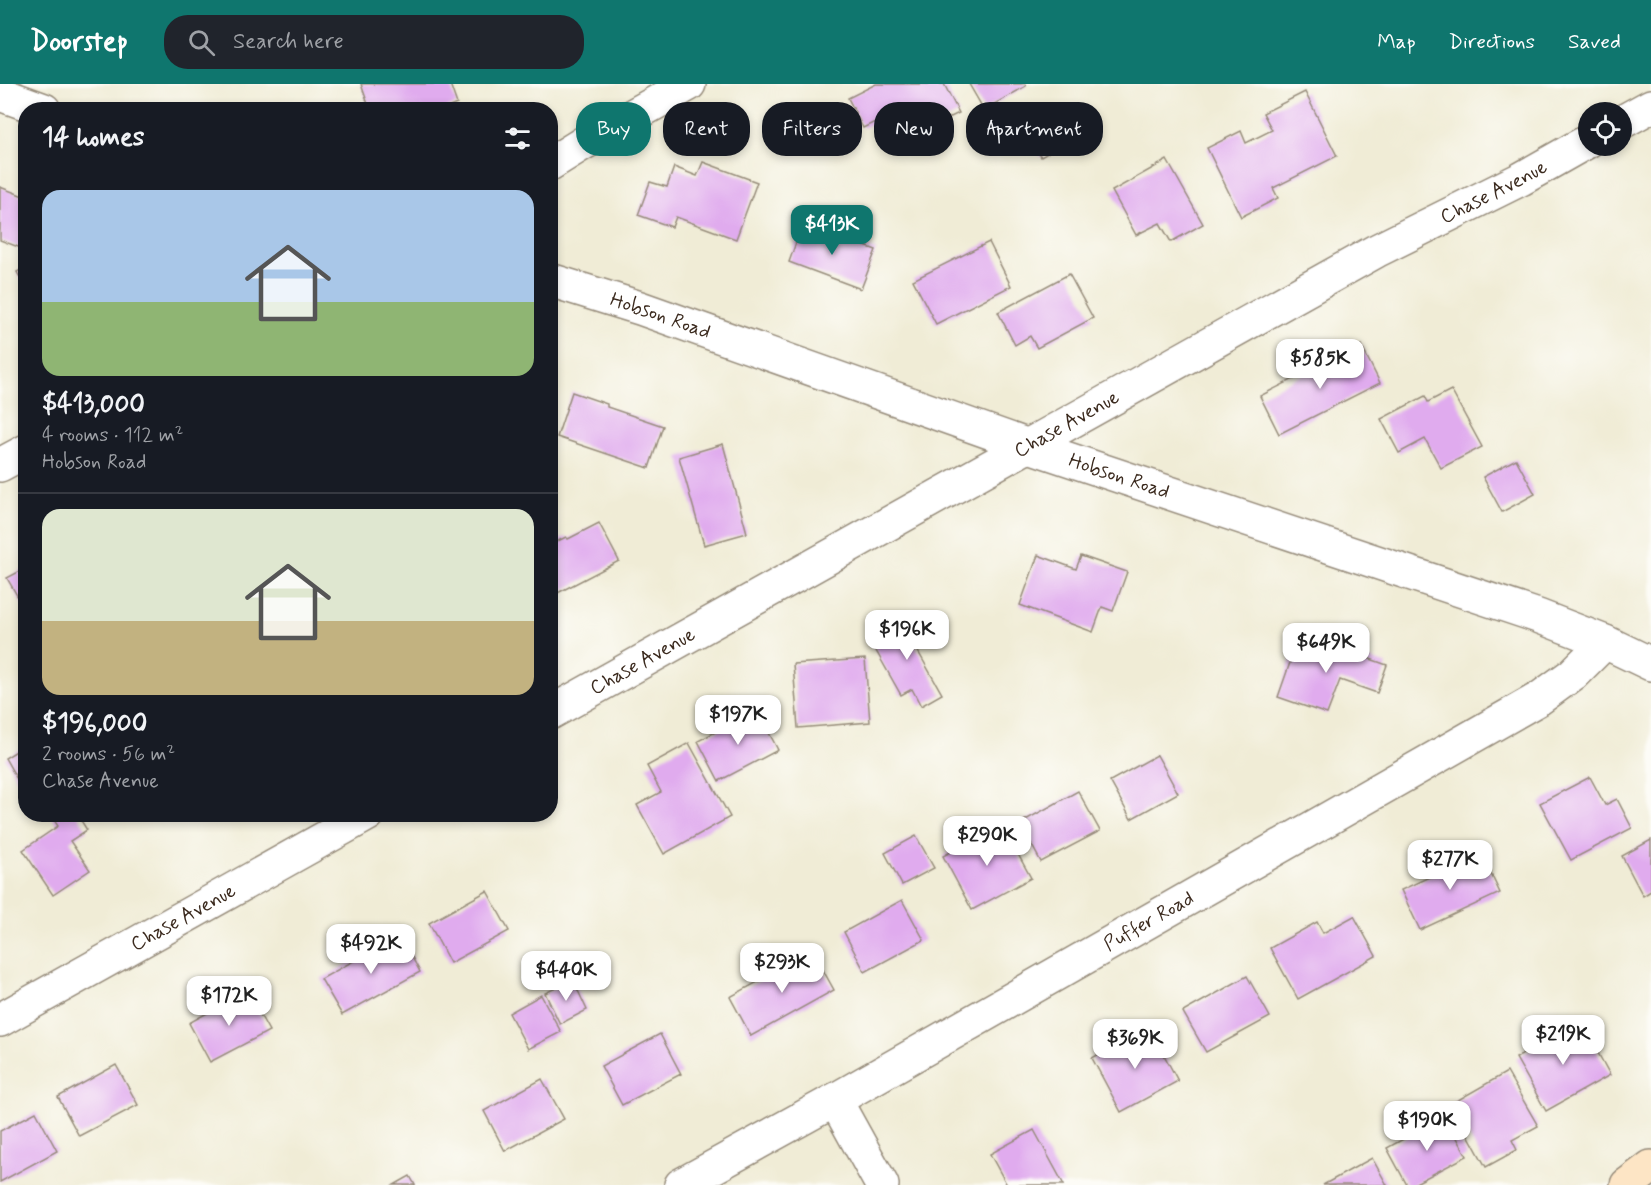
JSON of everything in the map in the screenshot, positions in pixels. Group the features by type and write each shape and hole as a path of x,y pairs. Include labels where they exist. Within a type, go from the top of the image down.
{"main road":[{"path":"1628,1185 1651,1167"}],"street":[{"path":"558,159 689,84"},
{"path":"0,94 22,102"},
{"path":"1632,116 1651,106"},
{"name":"Chase Avenue","path":"558,708 1376,251 1521,179 1578,147"},
{"name":"Hobson Road","path":"558,283 640,309 1029,446 1538,616 1605,642 1651,664"},
{"path":"0,465 18,455"},
{"name":"Puffer Road","path":"681,1185 835,1100 1540,698 1574,674 1605,642"},
{"name":"Chase Avenue","path":"0,1020 354,822"},
{"path":"835,1100 882,1185"}],"building":[{"path":"361,84 450,84 456,102 367,102"},
{"path":"876,84 944,84 953,102 874,102 874,122 863,128 862,102 850,102 848,98"},
{"path":"969,84 1025,84 1026,86 998,102 979,102"},
{"path":"1305,92 1337,156 1273,188 1278,198 1241,217 1207,148 1241,131 1246,143 1272,130 1263,113"},
{"path":"954,103 959,113 954,115"},
{"path":"1167,160 1203,224 1171,242 1160,223 1136,235 1112,191"},
{"path":"703,162 757,182 736,239 676,217 672,227 638,215 650,182 667,187 674,167 697,176"},
{"path":"0,187 18,194 18,247 0,240"},
{"path":"803,223 876,250 861,289 789,262"},
{"path":"989,242 1011,286 936,324 913,280"},
{"path":"1069,274 1093,318 1037,348 1030,336 1015,345 998,312"},
{"path":"1361,345 1380,383 1279,434 1260,396"},
{"path":"1451,390 1482,447 1441,468 1425,439 1399,453 1381,419 1425,396 1428,402"},
{"path":"572,392 607,404 607,407 663,426 649,468 558,437"},
{"path":"723,444 747,533 704,545 679,457"},
{"path":"1516,459 1535,494 1502,512 1483,477"},
{"path":"599,523 619,561 558,593 558,541 566,537 568,539"},
{"path":"1038,555 1076,569 1081,556 1127,572 1113,611 1102,607 1093,632 1020,605"},
{"path":"18,572 18,597 7,578"},
{"path":"916,616 929,639 915,646 942,694 921,706 912,689 901,695 871,642"},
{"path":"1300,634 1387,665 1377,693 1340,680 1327,714 1278,697"},
{"path":"865,659 870,722 798,728 793,664"},
{"path":"757,710 778,750 719,781 698,741"},
{"path":"689,743 730,817 664,854 637,805 661,792 647,766"},
{"path":"18,750 18,781 5,758"},
{"path":"1157,755 1178,793 1131,819 1110,781"},
{"path":"1590,777 1605,805 1617,799 1632,828 1571,860 1540,803"},
{"path":"1078,791 1100,831 1041,862 1020,823"},
{"path":"55,822 82,822 87,830 70,841 90,870 53,895 23,850 58,826"},
{"path":"1002,825 1031,878 972,910 943,856"},
{"path":"916,836 934,868 902,885 885,853"},
{"path":"1651,840 1651,891 1643,896 1622,856"},
{"path":"1481,853 1500,893 1420,930 1401,890"},
{"path":"487,891 509,931 450,963 429,923"},
{"path":"902,900 924,940 865,972 844,932"},
{"path":"1354,916 1376,956 1298,999 1270,948 1317,922 1323,933"},
{"path":"400,935 420,972 342,1015 321,979"},
{"path":"813,952 834,990 751,1036 730,997"},
{"path":"1247,976 1270,1017 1206,1052 1183,1012"},
{"path":"573,980 587,1010 560,1024 545,993"},
{"path":"247,991 269,1031 210,1062 189,1023"},
{"path":"541,995 561,1032 528,1049 509,1013"},
{"path":"1581,1022 1610,1075 1546,1111 1516,1058"},
{"path":"1149,1027 1178,1081 1121,1112 1092,1058"},
{"path":"660,1034 681,1074 622,1105 601,1066"},
{"path":"116,1065 138,1105 79,1136 58,1097"},
{"path":"1507,1072 1538,1126 1512,1140 1517,1150 1486,1167 1451,1104"},
{"path":"542,1079 564,1119 505,1151 484,1111"},
{"path":"36,1112 57,1151 0,1182 0,1131"},
{"path":"1445,1116 1467,1156 1412,1185 1407,1185 1387,1148"},
{"path":"1034,1130 1064,1185 1007,1185 990,1154"},
{"path":"1372,1158 1387,1185 1323,1185"},
{"path":"410,1176 415,1185 394,1185"}]}
